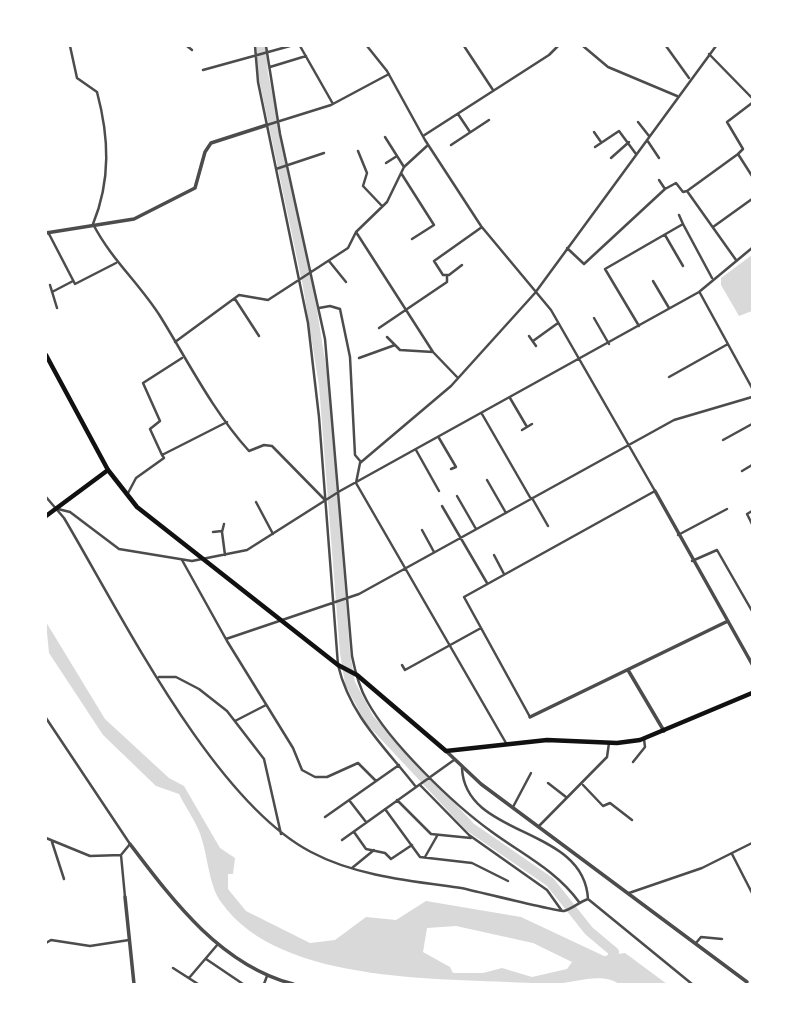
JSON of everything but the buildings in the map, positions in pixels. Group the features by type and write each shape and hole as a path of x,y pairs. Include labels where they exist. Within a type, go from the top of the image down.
{"main road":[{"path":"46,355 108,470 146,516 339,665 357,675 446,751 547,740 609,743 644,739 752,693"},
{"path":"48,515 108,470"}],"street":[{"path":"70,46 77,78 97,92 108,141 101,207 93,224"},
{"path":"187,46 192,50"},
{"path":"255,46 267,125 300,281 314,366 339,665 354,708 371,735 443,811 474,838 547,890 564,911"},
{"path":"266,46 287,165 312,272 328,361 352,656 357,675 378,718 431,777 475,820 536,862 578,902"},
{"path":"203,70 290,46"},
{"path":"300,46 333,104"},
{"path":"367,46 389,74 428,145 482,227 558,323 752,664"},
{"path":"464,46 493,90"},
{"path":"423,136 549,55 558,46"},
{"path":"583,46 608,67 677,96"},
{"path":"666,46 690,78"},
{"path":"506,743 356,484 360,462 457,377 535,293 716,46"},
{"path":"667,56 671,53"},
{"path":"567,248 584,264 665,189 676,183 683,192 687,191 743,149 727,122 752,101 709,54"},
{"path":"270,67 306,56"},
{"path":"116,263 75,284 47,232 134,219 188,194 199,183 205,152 211,143 333,104 389,74"},
{"path":"458,113 470,132"},
{"path":"451,145 489,120"},
{"path":"638,122 659,158"},
{"path":"595,147 620,131 636,154"},
{"path":"594,132 601,142"},
{"path":"385,137 404,167"},
{"path":"611,158 629,142"},
{"path":"175,342 243,294 258,301 268,300 348,248 356,232 382,206 404,167 428,145"},
{"path":"358,151 367,173 362,186 382,206"},
{"path":"276,169 324,153"},
{"path":"738,154 752,176"},
{"path":"386,163 397,156"},
{"path":"401,173 434,225 412,239"},
{"path":"659,180 665,189"},
{"path":"687,191 736,260"},
{"path":"713,227 752,199"},
{"path":"679,215 713,279"},
{"path":"93,224 116,263 159,314 182,358 249,451 272,446 325,500"},
{"path":"639,326 605,269 684,224"},
{"path":"447,275 443,275 434,261 482,227"},
{"path":"356,232 433,352 457,377"},
{"path":"665,235 682,266"},
{"path":"56,509 70,512 119,549 202,560 247,550 340,491 579,361 699,292 752,248"},
{"path":"329,261 347,280 342,285"},
{"path":"447,275 462,265"},
{"path":"379,328 447,282 447,275"},
{"path":"52,292 73,281"},
{"path":"653,281 669,308"},
{"path":"50,285 57,308"},
{"path":"699,292 752,388"},
{"path":"234,299 259,336"},
{"path":"319,308 334,306 340,309 350,357 355,455 360,462"},
{"path":"594,318 609,344"},
{"path":"252,325 257,321"},
{"path":"533,341 558,323"},
{"path":"529,336 536,345"},
{"path":"387,337 401,351 433,352"},
{"path":"669,377 728,344"},
{"path":"359,358 395,345"},
{"path":"367,350 369,356"},
{"path":"400,356 401,351"},
{"path":"127,495 136,478 164,458 150,429 160,421 143,383 182,358"},
{"path":"226,639 347,598 674,420 752,397"},
{"path":"510,398 527,427"},
{"path":"482,413 548,526"},
{"path":"162,455 227,422"},
{"path":"522,430 531,424"},
{"path":"723,440 752,424"},
{"path":"439,437 456,467 451,469"},
{"path":"416,450 439,491"},
{"path":"742,471 752,465"},
{"path":"487,480 506,513"},
{"path":"655,492 464,597 530,717 728,621"},
{"path":"457,496 476,529"},
{"path":"46,497 204,747 264,820 281,834 314,854 352,868 389,877 487,892 564,911 588,899"},
{"path":"256,502 273,534"},
{"path":"442,506 487,583"},
{"path":"678,535 727,509"},
{"path":"752,511 747,514 752,524"},
{"path":"443,518 448,515"},
{"path":"224,524 222,531 225,555"},
{"path":"422,530 434,552"},
{"path":"213,532 222,531"},
{"path":"692,561 717,550 752,611"},
{"path":"494,555 505,574"},
{"path":"181,559 307,774 327,777 358,763 376,781"},
{"path":"402,665 405,670 481,628"},
{"path":"628,670 664,732"},
{"path":"159,677 176,677 199,689 235,721 264,759 281,834"},
{"path":"235,721 266,705"},
{"path":"46,718 130,844 165,890 218,944 245,965 293,985"},
{"path":"633,762 645,747 644,739"},
{"path":"539,826 577,786 583,785 607,757 609,743"},
{"path":"446,751 463,768 513,807 747,982"},
{"path":"342,839 454,760"},
{"path":"325,817 399,765"},
{"path":"463,768 463,777 479,808 499,820 528,831 552,847 584,876 588,899 692,985"},
{"path":"513,807 526,787 531,773"},
{"path":"548,783 566,797"},
{"path":"583,785 603,806 610,803 632,820"},
{"path":"526,787 531,790"},
{"path":"349,800 366,822"},
{"path":"397,800 419,824 437,835 474,838"},
{"path":"385,809 421,858 472,863 508,881"},
{"path":"353,831 366,849 385,853 391,859 412,845"},
{"path":"551,834 552,847"},
{"path":"425,858 432,851 437,835"},
{"path":"46,838 90,856 121,855"},
{"path":"52,841 64,879"},
{"path":"628,893 702,868 752,843"},
{"path":"130,844 121,855 134,985"},
{"path":"352,868 374,850"},
{"path":"732,854 752,893"},
{"path":"696,943 701,937 723,939"},
{"path":"46,943 51,940 90,946 129,940"},
{"path":"189,978 218,944"},
{"path":"206,959 243,985"},
{"path":"173,968 198,985"},
{"path":"264,985 267,976"}],"shaded area":[{"path":"752,255 752,311 739,316 721,285 721,278"},
{"path":"46,622 105,719 169,778 184,786 220,848 235,858 233,874 228,874 228,889 246,911 310,943 335,940 366,917 396,920 426,901 521,917 604,956 625,953 667,984 619,984 602,978 546,984 418,978 325,964 284,950 248,930 221,902 213,886 199,831 179,794 156,786 103,735 49,653","holes":["456,926 533,943 572,962 567,969 532,977 502,968 483,973 453,973 450,967 423,952 427,928"]}],"waterway":[{"path":"261,46 263,74 308,286 324,385 345,653 350,683 369,719 470,827 550,882 589,931 614,952 609,966"}]}
